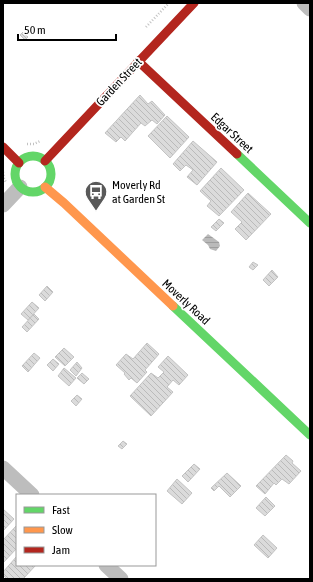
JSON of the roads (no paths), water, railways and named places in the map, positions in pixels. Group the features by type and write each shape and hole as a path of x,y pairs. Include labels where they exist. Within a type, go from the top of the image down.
{"street":[{"name":"Garden Street","path":"45,161 194,3"},
{"path":"304,3 310,9"},
{"name":"Edgar Street","path":"138,61 310,223"},
{"path":"3,147 19,163"},
{"path":"3,205 14,185 17,183 15,173 19,163 26,157 31,156 45,161 50,171 48,183 45,187 35,192 30,192 14,185"},
{"name":"Moverly Road","path":"45,187 64,203 310,435"},
{"path":"3,468 31,494"},
{"path":"107,566 121,579"}],"place":[{"name":"Moverly Rd at Garden St","path":"96,212"}]}
